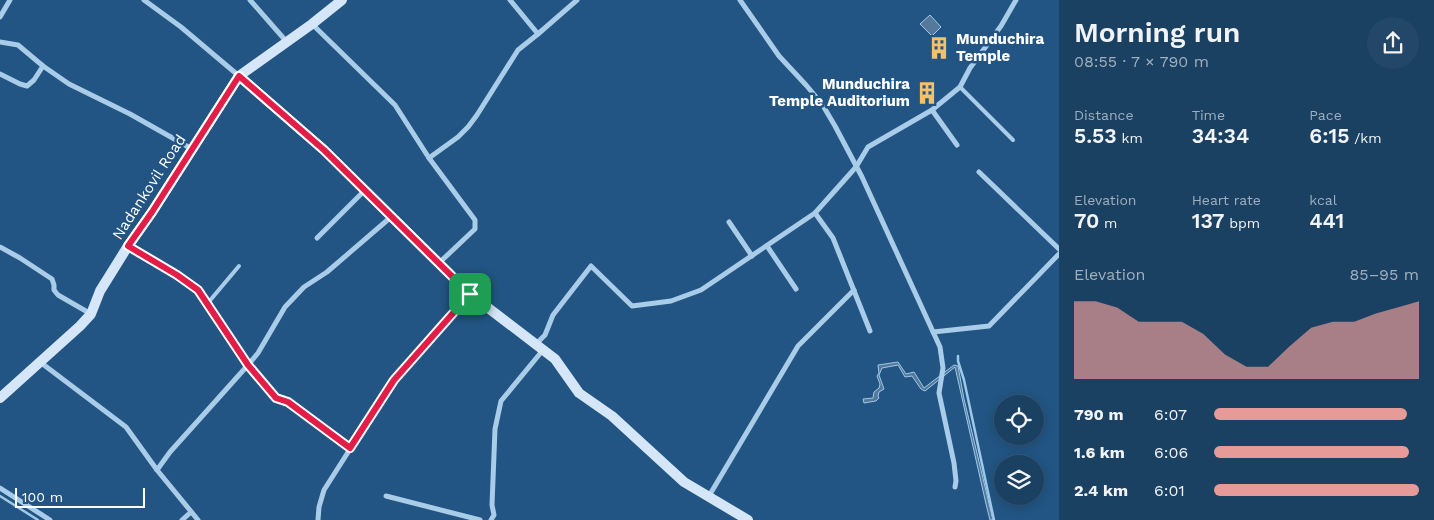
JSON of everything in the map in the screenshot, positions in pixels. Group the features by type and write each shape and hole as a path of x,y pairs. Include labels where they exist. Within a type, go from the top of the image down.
{"street":[{"path":"0,17 10,0"},
{"path":"144,0 181,27 324,150 470,294 555,359 579,392 612,416 684,482 748,520"},
{"path":"250,0 286,42"},
{"path":"239,76 342,0"},
{"path":"510,0 538,34"},
{"path":"429,158 468,127 518,50 577,0"},
{"path":"740,0 779,56 822,104 846,145 940,347 943,368 939,393 954,462 955,487"},
{"path":"491,520 494,515 492,505 495,430 501,401 540,346 553,315 591,266 632,306 671,300 702,290 815,213 856,167 868,147 932,110 960,87 970,68 1016,0"},
{"path":"312,24 395,105 429,158 475,220 474,229 438,263"},
{"path":"0,42 18,45 69,84 130,114 192,149"},
{"path":"0,74 27,86 34,80 43,66"},
{"name":"Nadankovil Road","path":"0,398 91,314 100,291 239,76"},
{"path":"932,110 956,145"},
{"path":"979,172 1059,249"},
{"path":"317,238 364,190"},
{"path":"815,213 833,238 870,331"},
{"path":"156,470 258,353 285,307 304,287 327,272 391,217"},
{"path":"729,222 752,256"},
{"path":"128,246 198,290 248,365 276,398 288,402 350,448"},
{"path":"768,246 796,289"},
{"path":"0,247 52,279 54,290 58,295 91,314"},
{"path":"933,332 988,326 1059,254"},
{"path":"709,496 798,346 854,290"},
{"path":"318,520 319,506 324,490 394,380 470,294"},
{"path":"40,362 126,427 156,470 198,520"},
{"path":"0,488 50,520"},
{"path":"386,496 480,520"},
{"path":"182,520 191,512"}],"lane":[{"path":"960,87 1013,140"},
{"path":"207,304 240,266"}],"water":[{"path":"930,15 941,27 932,36 920,24"},
{"path":"898,362 906,374 914,372 924,388 954,365 958,366 993,520 990,520 986,504 955,367 925,391 921,389 912,376 905,377 898,365 882,368 879,375 884,389 879,392 879,398 876,401 864,403 863,399 873,398 874,392 879,388 878,365"}],"waterway":[{"path":"958,356 994,520"},
{"path":"0,496 38,520"}],"place":[{"name":"Munduchira Temple","path":"939,48"},
{"name":"Munduchira Temple Auditorium","path":"927,93"}],"route":[{"path":"239,76 324,150 470,294 401,371 350,448 288,402 276,398 248,365 198,290 177,275 128,246 152,212 239,76"}]}
